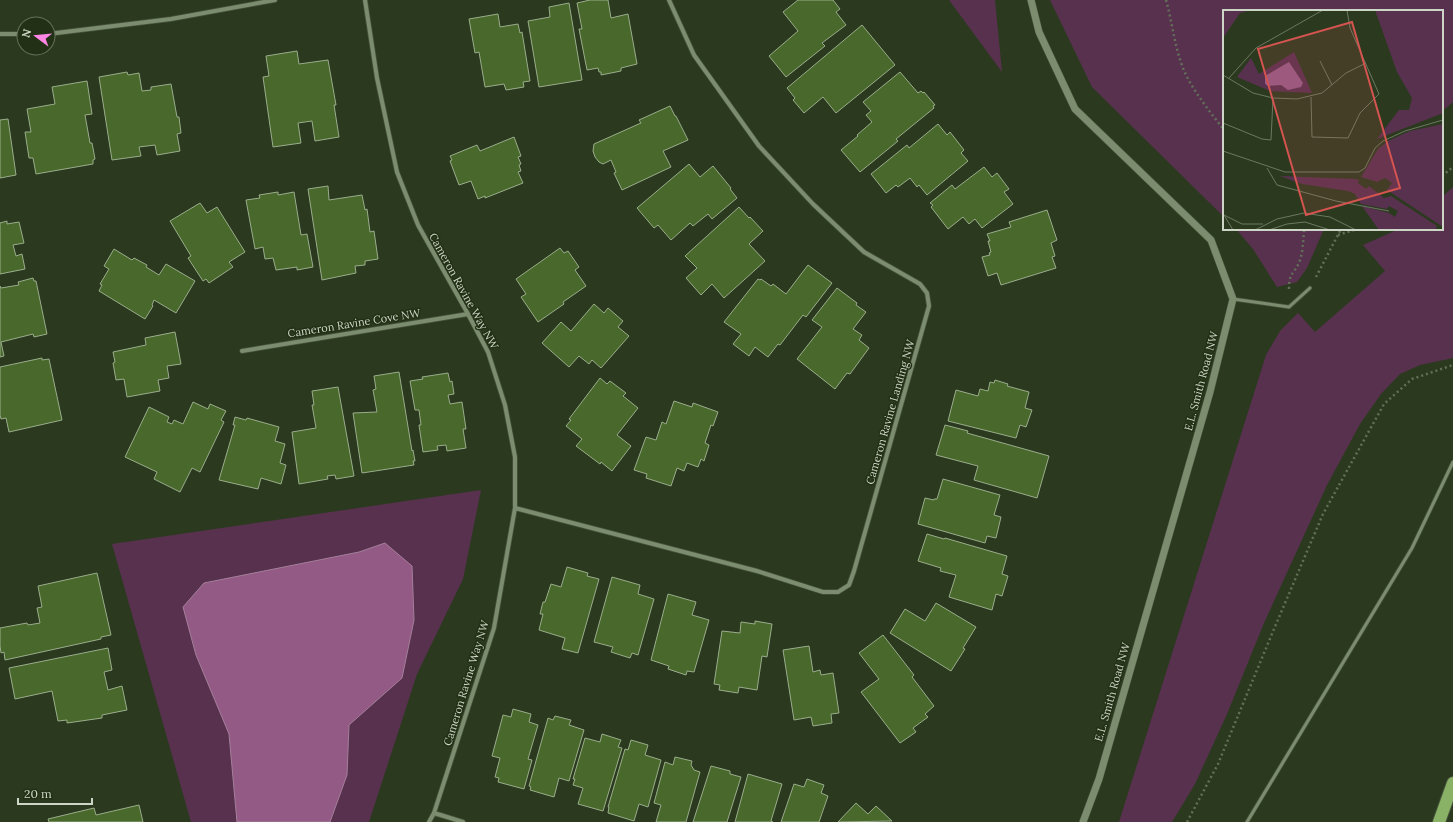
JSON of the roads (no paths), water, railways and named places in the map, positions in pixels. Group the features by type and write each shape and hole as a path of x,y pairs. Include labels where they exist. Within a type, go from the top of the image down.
{"highway":[{"path":"1440,822 1453,783"}],"street":[{"path":"56,33 171,19 275,0"},
{"name":"Cameron Ravine Way NW","path":"365,0 377,78 396,172 418,225 488,352 505,405 515,457 516,508 494,628 430,822"},
{"name":"Cameron Ravine Landing NW","path":"516,508 757,571 823,592 838,592 849,585 854,571 929,306 928,293 920,284 864,252 812,204 759,146 694,55 669,0"},
{"path":"1031,0 1039,32 1075,109 1211,240 1233,299"},
{"path":"0,34 16,34"},
{"name":"E.L. Smith Road NW","path":"1083,822 1099,779 1210,392 1233,299"},
{"name":"Cameron Ravine Cove NW","path":"242,351 468,314"},
{"path":"434,813 463,822"}],"lane":[{"path":"1233,299 1289,307 1310,288"},
{"path":"1247,822 1412,548 1453,462"}]}
